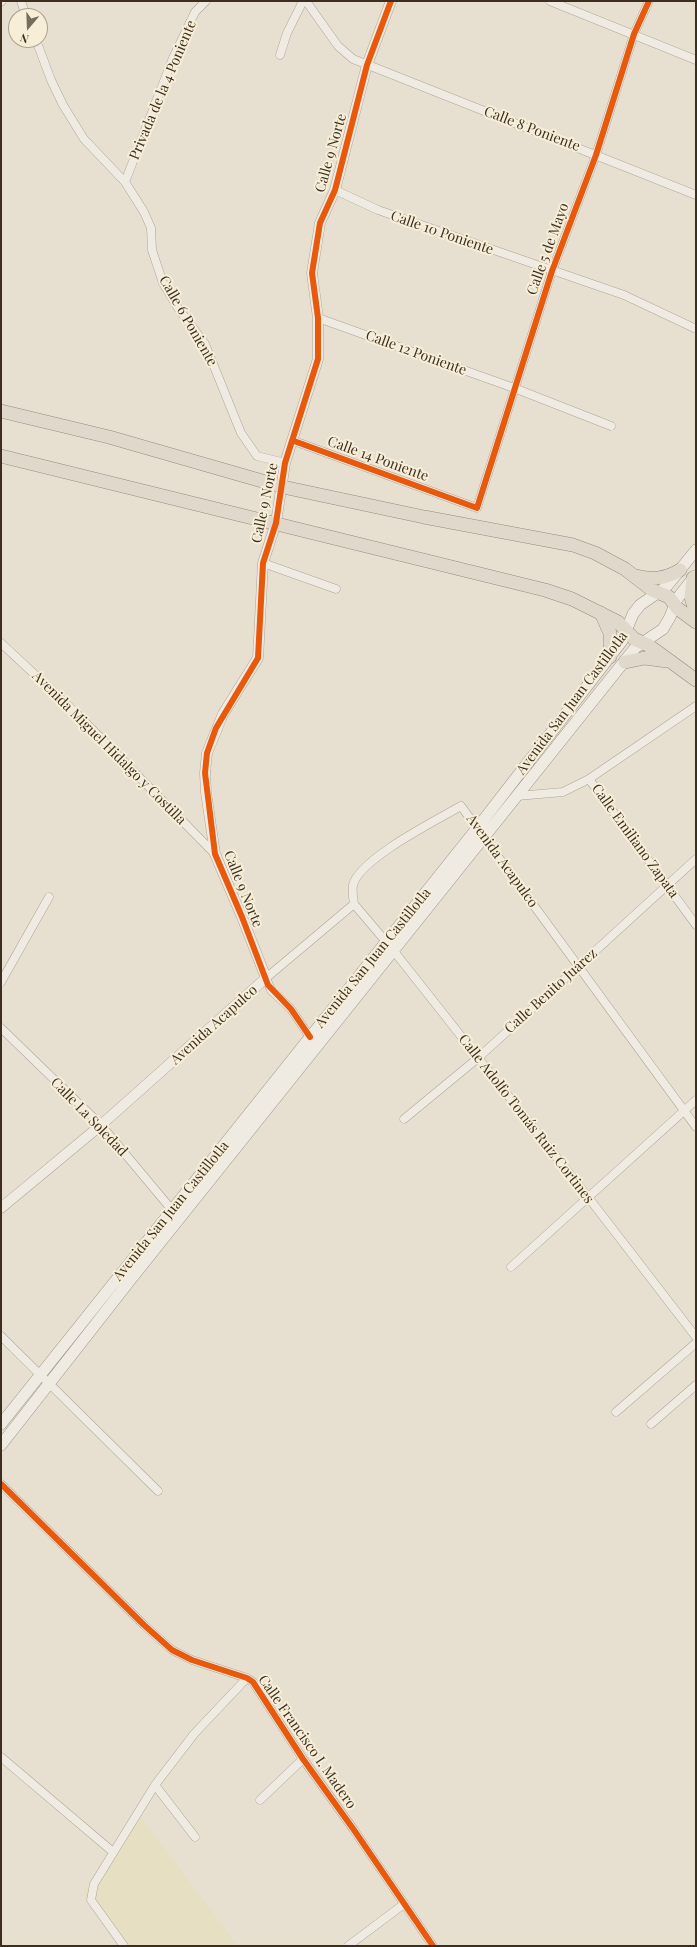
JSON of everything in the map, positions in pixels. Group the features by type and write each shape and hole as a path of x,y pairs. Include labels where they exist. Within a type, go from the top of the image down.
{"highway":[{"path":"1,411 109,437 283,487 424,517 573,545 595,553 636,576 650,588 669,597 674,605 696,622"},
{"path":"1,456 545,590 572,599 618,622 634,639 642,642 696,680"},
{"path":"636,576 648,579 660,578 680,570"},
{"path":"694,576 691,597 696,614"},
{"path":"601,613 610,633 610,657"},
{"path":"625,662 638,658 651,658 667,661 681,669"}],"main road":[{"name":"Avenida San Juan Castillotla","path":"1,1446 389,946 478,826 610,657 628,631 636,609 644,601 666,588 696,550"},
{"name":"Avenida San Juan Castillotla","path":"1,1424 310,1036 485,837 642,642 663,628 670,617 674,605 694,576"}],"street":[{"name":"Privada de la 4 Poniente","path":"125,182 173,58 195,12 206,1"},
{"path":"280,55 287,33 303,1"},
{"name":"Calle 8 Poniente","path":"306,1 338,46 353,59 696,195"},
{"name":"Calle 9 Norte","path":"266,978 215,854 206,792 205,773 207,753 223,714 258,658 263,562 276,523 283,487 285,463 294,441 318,359 318,318 312,273 314,249 320,223 335,190 367,65 392,1"},
{"path":"550,1 696,60"},
{"name":"Calle 5 de Mayo","path":"477,508 552,271 596,155 634,34 649,1"},
{"name":"Calle 6 Poniente","path":"39,48 51,80 63,104 84,139 125,182 151,228 152,250 163,283 178,308 205,344 241,433 257,456 285,463"},
{"name":"Calle 10 Poniente","path":"335,190 378,210 624,295 696,329"},
{"name":"Calle 12 Poniente","path":"318,318 514,388 611,426"},
{"name":"Calle 14 Poniente","path":"294,441 477,508"},
{"path":"263,562 336,589"},
{"name":"Avenida Miguel Hidalgo y Costilla","path":"1,643 78,715 215,854"},
{"path":"589,779 696,706"},
{"name":"Calle Emiliano Zapata","path":"517,796 563,792 589,779 696,925"},
{"name":"Avenida Acapulco","path":"1,1208 101,1125 266,978 354,904 353,885 362,871 377,856 461,806 478,826 696,1127"},
{"name":"Calle Benito Juárez","path":"404,1120 478,1058 696,859"},
{"path":"1,982 49,897"},
{"name":"Calle Adolfo Tomás Ruiz Cortines","path":"354,904 588,1197 696,1337"},
{"path":"266,978 271,990 291,1009 310,1036"},
{"name":"Calle La Soledad","path":"1,1028 101,1125 172,1210"},
{"path":"511,1267 696,1100"},
{"path":"1,1336 158,1491"},
{"path":"616,1412 696,1343"},
{"path":"651,1424 696,1385"},
{"name":"Calle Francisco I. Madero","path":"1,1484 144,1625 172,1650 192,1660 248,1678 258,1688 302,1759 354,1830 433,1946"},
{"path":"124,1946 91,1900 94,1884 155,1785 194,1734 248,1678"},
{"path":"1,1757 113,1852"},
{"path":"260,1800 302,1759"},
{"path":"155,1785 195,1837"},
{"path":"348,1946 404,1904"}],"shaded area":[{"path":"138,1813 238,1946 122,1946 83,1894"}],"cycle path":[{"path":"310,1037 291,1009 268,985 242,917 215,854 205,773 207,753 216,728 258,658 263,563 276,523 285,463 318,359 318,318 312,273 320,223 335,190 367,65 391,1"},
{"path":"294,441 477,508 552,271 596,155 634,34 649,1"},
{"path":"1,1484 144,1625 172,1650 192,1660 247,1678 253,1682 303,1759 354,1830 433,1946"}]}
